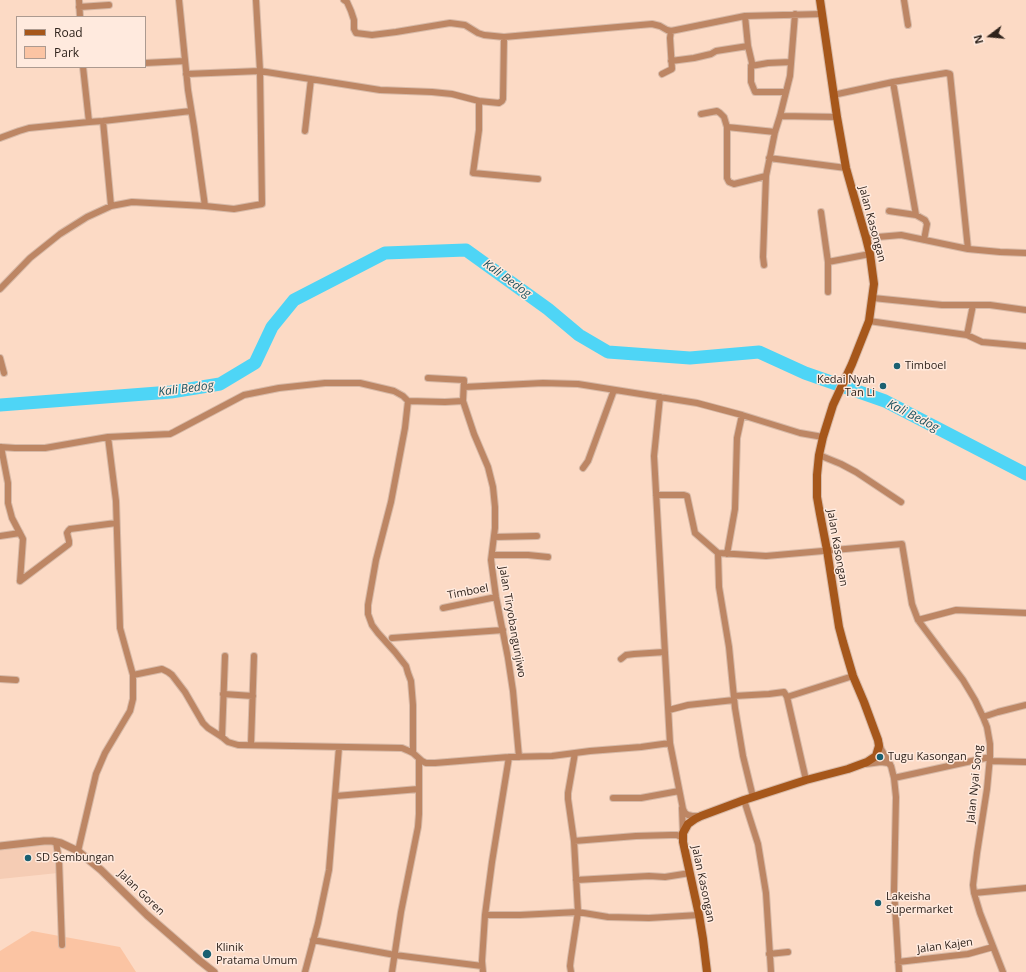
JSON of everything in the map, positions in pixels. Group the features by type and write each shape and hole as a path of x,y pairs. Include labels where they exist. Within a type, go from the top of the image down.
{"main road":[{"name":"Jalan Kasongan","path":"707,972 699,915 684,848 683,835 688,824 701,816 744,800 806,780 858,766 876,756 879,746 864,702 853,676 839,627 817,497 819,455 823,437 833,405 852,364 869,321 874,284 870,254 846,168 836,117 820,0"}],"street":[{"path":"178,0 186,74 205,206"},
{"path":"0,288 30,258 60,234 87,217 110,206 132,202 234,209 262,204 260,71 256,0"},
{"path":"344,0 347,2 353,16 354,29 356,33 372,35 455,23 465,24 478,33 484,35 504,37 652,24 667,30 671,30 745,16 822,14"},
{"path":"904,0 908,24"},
{"path":"80,16 79,3 109,5"},
{"path":"764,266 766,176 775,132 790,76 795,14"},
{"path":"745,16 748,46 752,63 751,82 755,92 786,92"},
{"path":"662,74 672,69 670,38 671,30"},
{"path":"186,74 260,71 380,90 452,94 497,104 501,103 502,101 504,37"},
{"path":"671,61 694,58 711,54 716,51 748,46"},
{"path":"146,63 185,61"},
{"path":"751,66 768,63 792,62"},
{"path":"83,68 89,122"},
{"path":"833,95 893,82 946,73 950,74 968,249"},
{"path":"305,131 311,79"},
{"path":"893,82 916,215"},
{"path":"479,101 479,130 473,173 538,179"},
{"path":"0,138 29,128 103,122 191,111"},
{"path":"701,114 716,111 724,117 727,127 727,178 730,183 734,184 766,176"},
{"path":"780,116 836,117"},
{"path":"103,122 110,206"},
{"path":"727,127 775,132"},
{"path":"769,158 846,168"},
{"path":"889,211 916,215 925,220 927,223 924,240"},
{"path":"821,212 828,262 828,292"},
{"path":"866,238 900,235 968,249 1026,253"},
{"path":"828,262 870,254"},
{"path":"873,298 942,305 990,305 1026,310"},
{"path":"967,335 973,305"},
{"path":"869,321 967,335 982,342 1026,346"},
{"path":"0,358 4,373"},
{"path":"116,523 70,529 68,533 69,544 20,581 23,539 12,518 8,503 8,482 0,447 45,448 108,438 170,434 244,395 279,388 326,383 360,383 394,392 403,396 408,401 445,402 463,400 464,380 428,378"},
{"path":"464,387 542,383 578,384 697,403 800,433 823,437"},
{"path":"583,468 588,461 614,390"},
{"path":"574,842 657,835 683,835 681,802 670,742 656,495 654,456 660,397"},
{"name":"Jalan Tiryobangunjiwo","path":"463,400 474,434 488,467 493,487 495,528 491,560 513,691 519,757"},
{"path":"408,401 405,428 391,502 376,560 368,605 368,614 372,626 406,666 410,681 413,705 413,753"},
{"path":"727,554 735,509 737,438 742,415"},
{"path":"78,851 96,774 105,752 130,711 133,699 133,675 120,628 115,487 108,438"},
{"path":"819,455 856,472 901,502"},
{"path":"656,495 687,496 695,533 718,553 766,556 827,550"},
{"path":"0,505 8,503"},
{"path":"0,536 20,533"},
{"path":"494,537 537,536"},
{"name":"Jalan Nyai Song","path":"827,550 902,544 912,604 918,620 963,680 983,717 989,734 990,759 987,789 974,872 974,893 1003,972"},
{"path":"718,553 719,587 729,647 734,698 743,756 753,797"},
{"path":"492,555 528,555 548,558"},
{"name":"Timboel","path":"443,608 496,597"},
{"path":"918,620 956,610 1026,613"},
{"path":"392,638 503,630"},
{"path":"621,659 626,655 665,652"},
{"path":"222,737 225,656"},
{"path":"252,744 254,656"},
{"path":"133,675 162,669 168,672 185,692 202,723 228,742 238,745 393,747 402,748 413,753 426,763 435,764 519,757 552,756 640,747 670,742"},
{"path":"787,698 853,676"},
{"path":"0,679 16,680"},
{"path":"669,710 688,705 784,692 787,698 806,780"},
{"path":"223,694 253,696"},
{"path":"983,717 1026,706"},
{"path":"878,740 881,749 891,766 896,797 894,890 899,972"},
{"path":"306,972 329,870 340,747"},
{"path":"571,972 570,966 578,912 574,842 568,793 575,753"},
{"path":"313,940 482,969 485,915 509,758"},
{"path":"392,972 418,826 419,759"},
{"path":"894,778 990,759 1026,762"},
{"path":"858,766 886,762 891,766"},
{"path":"336,796 419,789"},
{"path":"613,798 641,798 679,791"},
{"path":"744,800 758,844 766,893 770,972"},
{"path":"681,802 685,813 692,816 701,816"},
{"name":"Jalan Goren","path":"0,846 44,841 62,843 78,851 101,870 147,915 214,972"},
{"path":"56,842 59,860 62,945"},
{"path":"576,880 649,876 665,877 690,873"},
{"path":"974,893 1026,888"},
{"path":"485,915 578,912 608,917 649,918 699,915"},
{"name":"Jalan Kajen","path":"898,962 968,954 993,947"},
{"path":"770,954 788,952"}],"shaded area":[{"name":"SD Sembungan","path":"54,838 58,873 0,879 0,844"}],"green space":[{"path":"32,931 120,947 136,972 0,972 0,951"}],"waterway":[{"name":"Kali Bedog","path":"0,405 171,392 220,384 255,363 272,327 294,300 385,253 466,250 548,309 579,335 608,352 690,358 759,352 805,373 885,401 1026,474"}],"place":[{"name":"Timboel","path":"897,366"},
{"name":"Kedai Nyah Tan Li","path":"883,386"},
{"name":"Tugu Kasongan","path":"880,757"},
{"name":"SD Sembungan","path":"28,858"},
{"name":"Lakeisha Supermarket","path":"878,903"},
{"name":"Klinik Pratama Umum","path":"207,954"}]}
